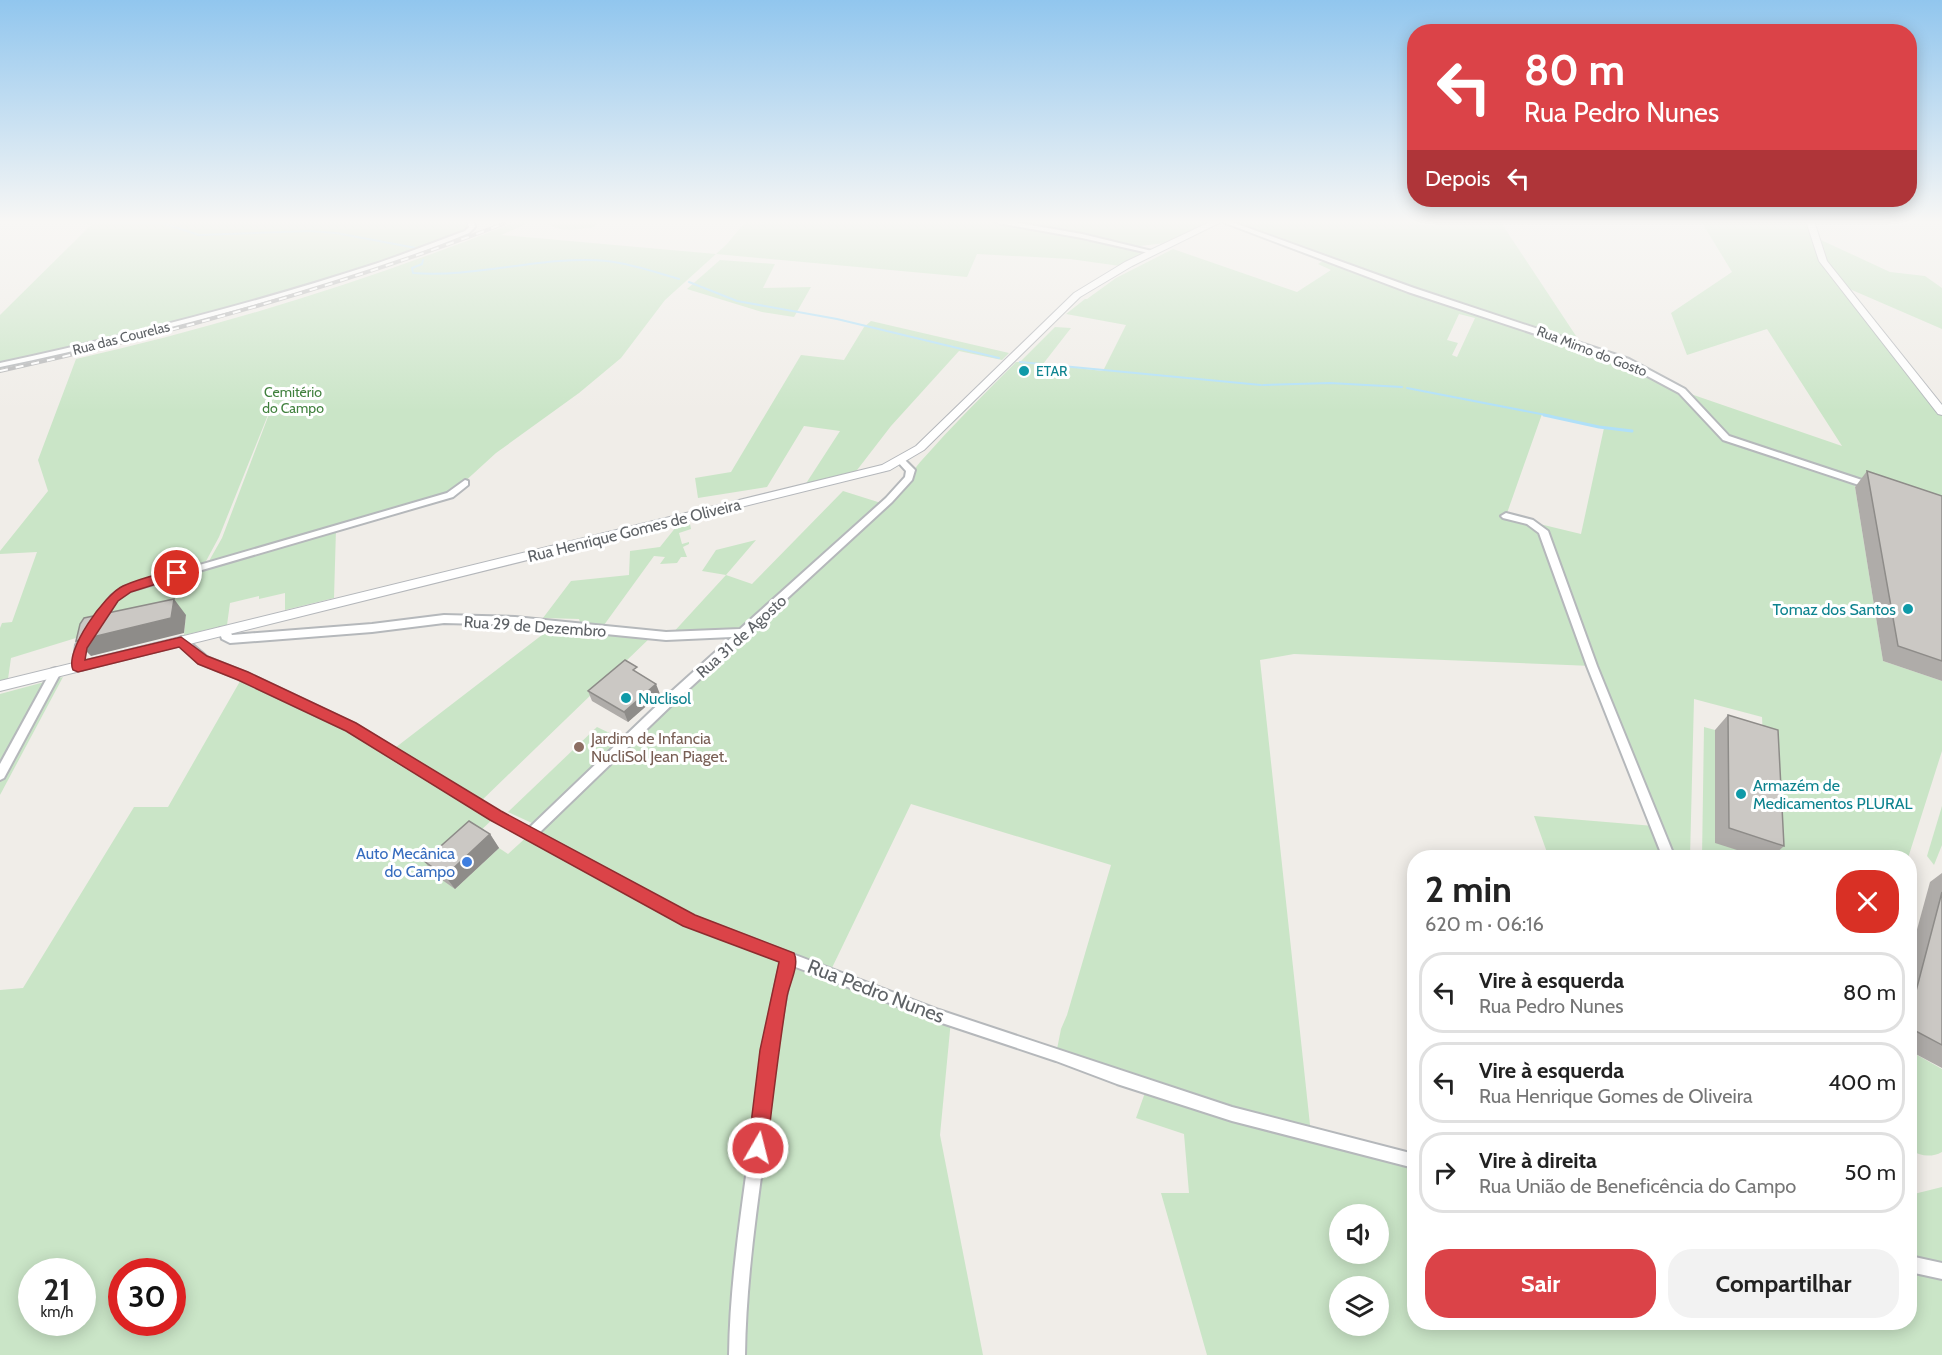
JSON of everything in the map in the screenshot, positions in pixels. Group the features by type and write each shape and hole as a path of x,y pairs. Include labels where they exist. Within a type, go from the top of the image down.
{"street":[{"name":"Rua das Courelas","path":"0,365 162,328 315,284"},
{"name":"Rua Henrique Gomes de Oliveira","path":"0,686 878,471 901,461 930,438 1071,300 1093,284"},
{"name":"Rua Mimo do Gosto","path":"1397,284 1626,361 1682,391 1726,438 1875,487"},
{"path":"1841,284 1942,412"},
{"name":"Rua 31 de Agosto","path":"530,834 675,695 889,500 909,478 911,471 901,461"},
{"path":"78,667 80,648 90,632 114,598 127,589 450,495 465,483"},
{"path":"1506,516 1530,522 1543,531 1584,645 1666,850"},
{"name":"Rua 29 de Dezembro","path":"224,631 230,639 372,628 450,619 515,621 659,636 744,633"},
{"name":"Rua Pedro Nunes","path":"181,641 202,660 250,679 351,727 530,834 689,920 939,1016 1056,1054 1117,1077 1232,1114 1407,1159"},
{"path":"0,775 56,672"},
{"path":"737,1355 741,1269 747,1212 761,1127 769,1050 788,958"},
{"path":"1917,1266 1942,1271"}],"green space":[{"path":"31,284 313,284 196,319 0,365 0,315"},
{"name":"Cemitério do Campo","path":"345,284 682,284 665,300 621,358 579,393 496,453 450,495 336,529 334,598 285,610 285,593 230,603 227,625 184,635 186,615 76,638 11,658 8,679 0,681 0,628 2,623 12,622 37,552 0,554 0,551 48,491 38,460 76,359 189,331","holes":["282,380 222,538 209,561 251,549 251,551 180,571 205,563 219,537"]},
{"path":"692,284 765,284 763,288 811,287 794,317 762,312 687,289"},
{"path":"1107,284 1275,284 1297,292 1309,284 1542,284 1582,345 1626,361 1682,391 1842,446 1767,329 1687,355 1671,313 1714,284 1937,284 1942,288 1942,329 1845,287 1942,413 1942,511 1854,481 1883,661 1942,681 1942,751 1911,850 1769,850 1762,717 1694,699 1690,850 1546,850 1534,816 1654,826 1592,666 1294,654 1260,660 1311,1134 1407,1159 1407,1330 1917,1330 1917,1193 1942,1187 1942,1355 1207,1355 1161,1193 1189,1193 1184,1134 1136,1118 1147,1087 1056,1054 1061,1029 1111,865 911,804 829,974 951,1020 940,1135 983,1355 0,1355 0,990 23,988 134,807 168,807 243,676 391,751 555,625 653,635 478,804 496,816 477,834 455,889 499,848 508,854 743,634 670,636 726,575 752,584 843,491 881,503 887,500 904,484 922,460 968,410 1055,327 1071,328 1043,364 1103,371 1126,325 1066,314","holes":["1459,314 1475,318 1457,357 1452,355 1458,343 1447,340","1542,414 1604,428 1581,534 1506,516"]},
{"path":"871,321 1009,353 1002,360 959,351 891,426 854,474 805,485 840,431 804,426 767,487 698,498 695,478 731,472 801,355 844,360 864,327"},
{"path":"690,524 691,529 679,533 682,544 689,542 683,547 687,557 681,557 677,563 660,564 665,557 654,556 604,625 580,622 579,619 543,618 571,581 629,575 630,551 660,547 676,527"},
{"path":"756,540 726,575 702,571 716,550"},
{"path":"63,677 0,795 0,694"},
{"path":"597,727 624,740 534,824 508,812"},
{"path":"1704,727 1715,730 1715,842 1738,850 1702,850"},
{"path":"1942,806 1942,845 1934,865 1927,856"},
{"path":"1917,1055 1942,1069 1942,1152 1930,1156 1917,1153"}],"building":[{"name":"Tomaz dos Santos","path":"1867,471 1942,496 1942,661 1898,646"},
{"path":"174,599 171,618 76,641 80,624 84,618"},
{"path":"625,660 637,667 633,670 656,684 624,712 588,691"},
{"path":"1728,715 1778,730 1784,846 1729,828"},
{"path":"469,821 490,834 445,876 424,861"},
{"path":"1942,892 1942,1045 1917,1032 1917,987"}],"waterway":[{"path":"695,284 737,301 837,319 999,358"},
{"path":"1020,362 1261,385"},
{"path":"1263,385 1330,383 1402,387"},
{"path":"1407,388 1551,416"},
{"path":"1544,415 1599,427 1632,431"}],"railway":[{"path":"0,371 130,341 330,284"}],"place":[{"name":"ETAR","path":"1024,371"},
{"name":"Tomaz dos Santos","path":"1908,609"},
{"name":"Nuclisol","path":"626,698"},
{"name":"Jardim de Infancia NucliSol Jean Piaget.","path":"579,747"},
{"name":"Armazém de Medicamentos PLURAL","path":"1741,794"},
{"name":"Auto Mecânica do Campo","path":"467,862"}],"route":[{"path":"177,573 127,589 114,598 80,648 78,667 181,641 202,660 243,676 351,727 496,816 689,920 788,958 769,1050 758,1148"}]}
